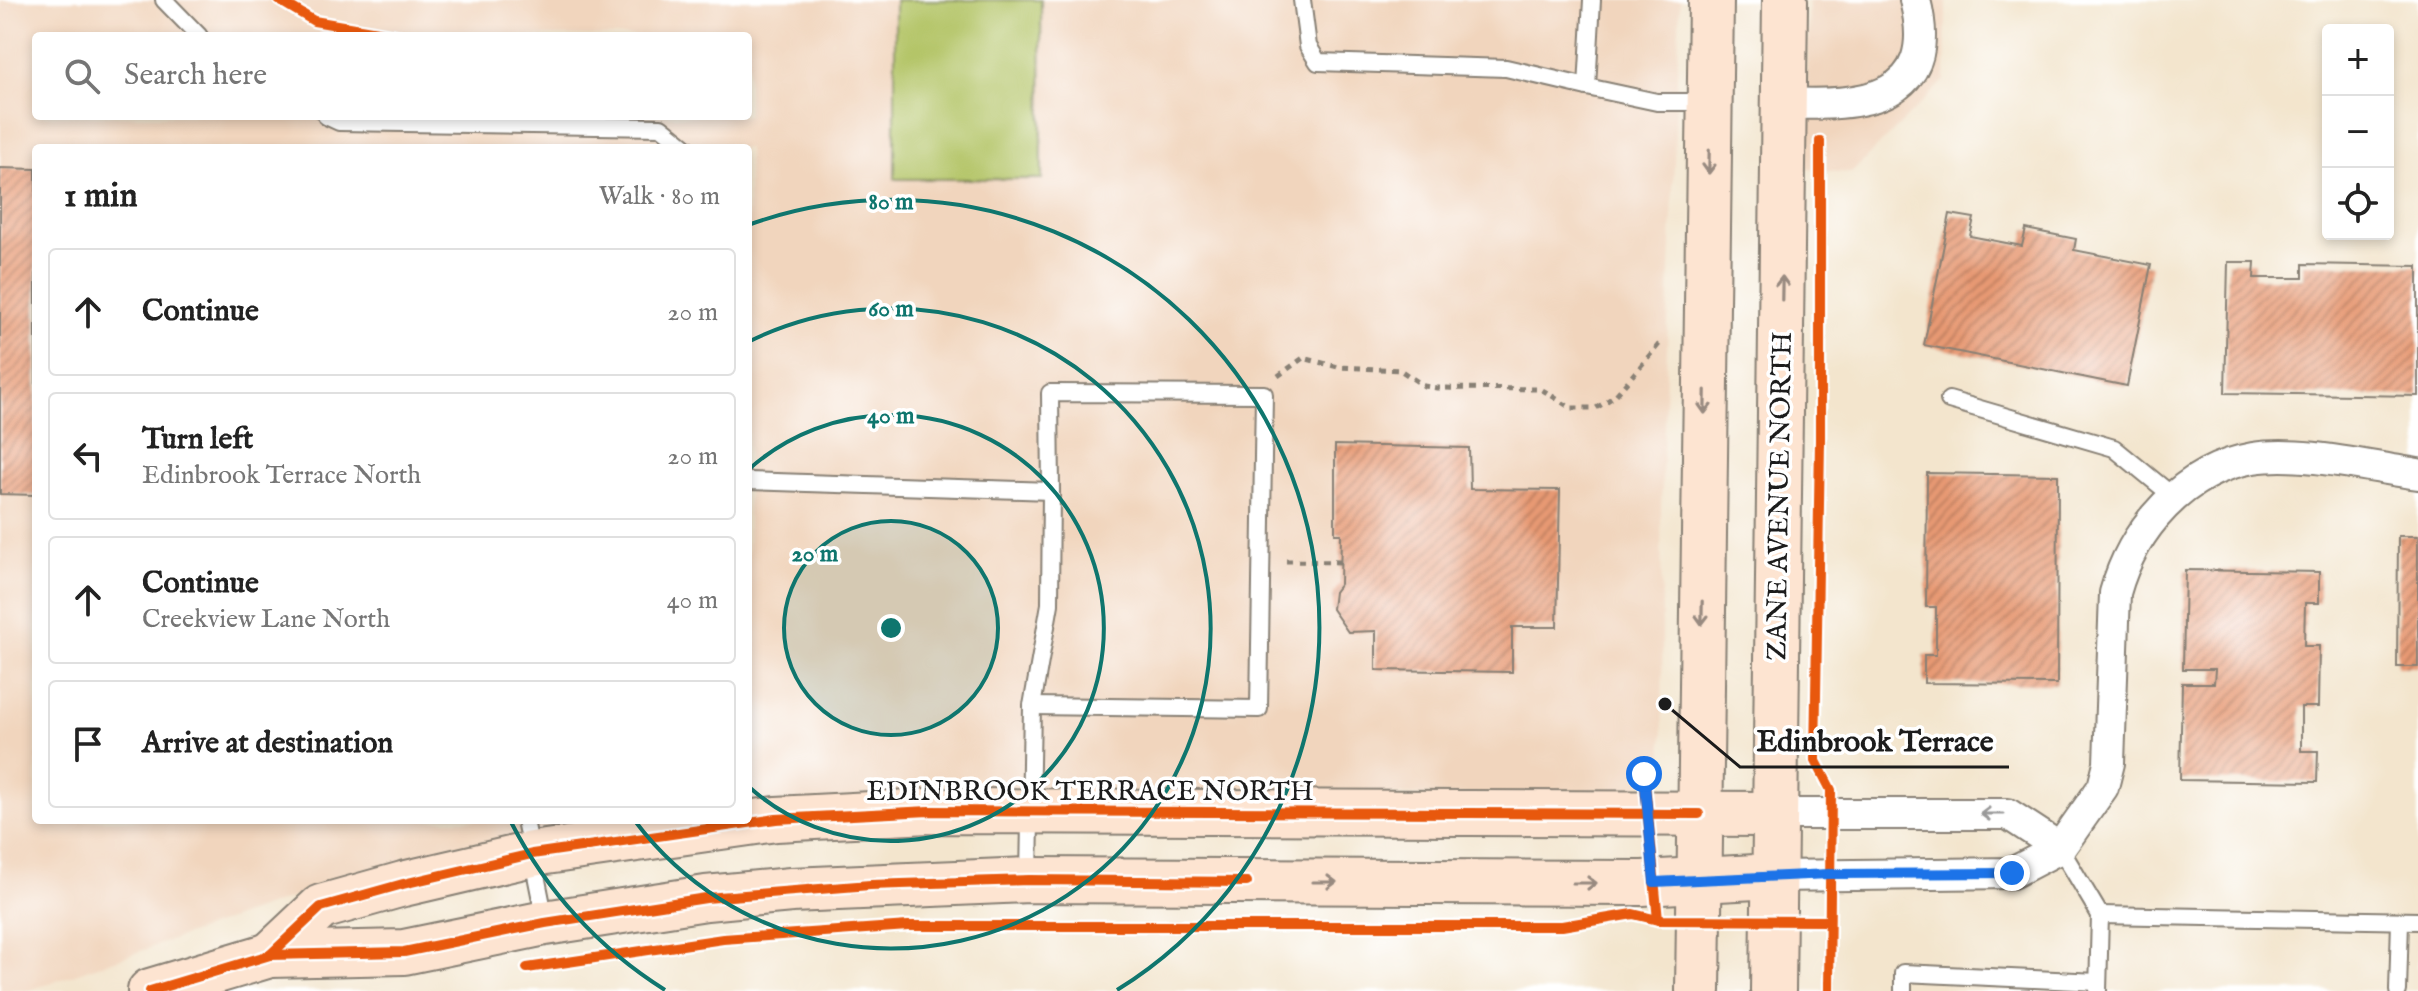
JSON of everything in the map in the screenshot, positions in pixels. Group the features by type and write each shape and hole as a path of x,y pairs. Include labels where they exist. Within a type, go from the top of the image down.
{"street":[{"path":"1698,991 1711,0"},
{"name":"ZANE AVENUE NORTH","path":"1773,991 1785,0"},
{"path":"1784,103 1864,102 1887,95 1914,66 1921,44 1922,25 1915,0"},
{"path":"1775,876 2012,873 2060,848 2103,787 2109,763 2115,593 2122,567 2141,534 2174,497 2220,467 2254,458 2292,457 2418,474"},
{"name":"EDINBROOK TERRACE NORTH","path":"752,821 929,811 1773,814"},
{"path":"1773,814 2008,814 2060,848"},
{"name":"EDINBROOK TERRACE NORTH","path":"270,955 321,907 528,837 707,824"},
{"name":"EDINBROOK TERRACE NORTH","path":"150,991 270,955 404,952 545,923 706,898 791,890 1029,880 1699,880 1775,876"}],"lane":[{"path":"164,0 195,32"},
{"path":"1302,0 1308,46 1318,62 1506,68 1657,102 1710,102"},
{"path":"1587,87 1592,0"},
{"path":"335,120 661,127 682,144"},
{"path":"1029,880 1032,706 1050,604 1050,393 1264,394 1259,709 1032,706"},
{"path":"1949,400 2114,448 2174,497"},
{"path":"752,481 1051,491"},
{"path":"528,837 545,923"},
{"path":"1903,991 1903,973 2098,987 2100,915 2060,848"},
{"path":"2100,915 2418,921"},
{"path":"2398,991 2400,921"}],"path":[{"path":"1264,394 1280,373 1303,358 1338,367 1400,370 1424,386 1437,388 1541,389 1571,408 1596,408 1615,396 1661,342"},
{"path":"1263,561 1341,562"}],"shaded area":[{"path":"0,0 1680,0 1661,507 1663,764 1646,784 1622,798 932,789 752,808 752,144 32,144 32,824 615,824 370,870 27,991 0,991"},
{"path":"1809,0 1946,0 1945,80 1851,173 1806,169"}],"green space":[{"path":"895,0 1041,0 1042,179 895,179"}],"building":[{"path":"0,168 32,169 32,495 0,494"},
{"path":"1950,214 1974,218 1970,236 2022,246 2026,229 2076,239 2074,250 2151,265 2127,386 1924,345"},
{"path":"2228,262 2255,262 2254,278 2303,278 2303,264 2418,266 2418,396 2225,393"},
{"path":"1335,445 1469,448 1470,489 1560,490 1557,627 1512,627 1512,672 1376,670 1376,631 1348,632 1332,609 1334,592 1340,584 1341,534 1335,534"},
{"path":"1927,473 2058,475 2057,684 1924,683 1924,655 1936,655 1936,607 1926,607"},
{"path":"2398,536 2418,536 2418,667 2397,667"},
{"path":"2185,570 2319,572 2319,603 2305,603 2304,646 2319,646 2318,707 2301,707 2301,751 2318,751 2317,782 2180,780 2182,683 2214,683 2215,669 2183,669"}],"cycle path":[{"path":"279,0 314,21 377,32"},
{"path":"1820,141 1820,440 1815,759 1831,790 1829,991"},
{"path":"1644,774 1658,920"},
{"path":"752,822 929,811 1699,814"},
{"path":"270,955 321,907 403,884 532,854 741,824"},
{"path":"150,991 270,955 404,952 545,923 706,898 870,885 1029,880 1247,882"},
{"path":"527,968 723,939 908,926 1562,926 1633,914 1658,920 1829,921"}],"place":[{"name":"Edinbrook Terrace","path":"1665,704"}],"route":[{"path":"1644,774 1654,882 1829,874 2012,873"}]}
